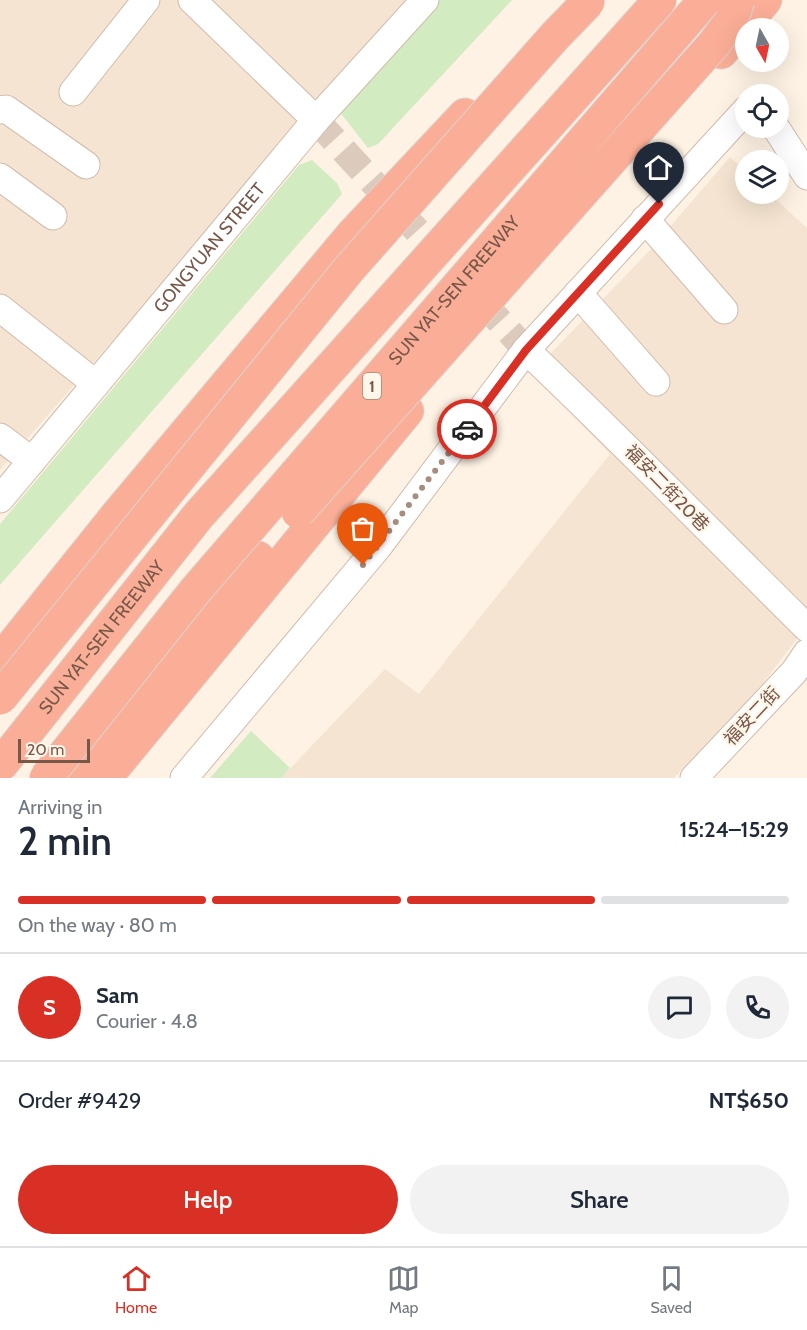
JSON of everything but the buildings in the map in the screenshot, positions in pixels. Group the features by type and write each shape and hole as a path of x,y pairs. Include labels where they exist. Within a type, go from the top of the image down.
{"highway":[{"path":"0,662 118,514 353,234 576,0"},
{"path":"0,698 350,269 555,36 590,0"},
{"name":"SUN YAT-SEN FREEWAY","path":"0,766 198,516 660,0"},
{"name":"SUN YAT-SEN FREEWAY","path":"46,778 195,591 705,0"},
{"path":"105,778 503,295 699,78 765,0"},
{"path":"74,778 131,704 290,520 706,53 738,7"}],"street":[{"path":"73,92 146,0"},
{"path":"192,0 316,120"},
{"name":"GONGYUAN STREET","path":"0,499 316,120 425,0"},
{"path":"0,110 6,109 86,165"},
{"path":"184,778 378,547 526,350 735,122"},
{"path":"782,138 807,176"},
{"path":"0,177 53,216"},
{"path":"645,219 724,309"},
{"path":"578,293 656,382"},
{"path":"0,308 96,384"},
{"name":"福安二街20巷","path":"526,350 610,430 807,628"},
{"path":"0,437 32,461"},
{"name":"福安二街","path":"694,778 794,672 807,653"}],"shaded area":[{"path":"0,0 410,0 0,470"},
{"path":"730,157 735,162 735,204 781,204 807,228 807,626 757,691 674,778 281,778 385,669 419,694 610,454 532,373 650,250"}],"green space":[{"path":"431,0 512,0 378,144 368,148 339,111"},
{"path":"312,160 337,183 342,194 0,585 0,524 299,165"},
{"path":"251,731 290,768 281,778 210,778"}],"tunnel":[{"path":"316,120 526,350"}],"way so far":[{"path":"363,565 467,429"}],"route":[{"path":"467,429 526,350 659,204"}]}
